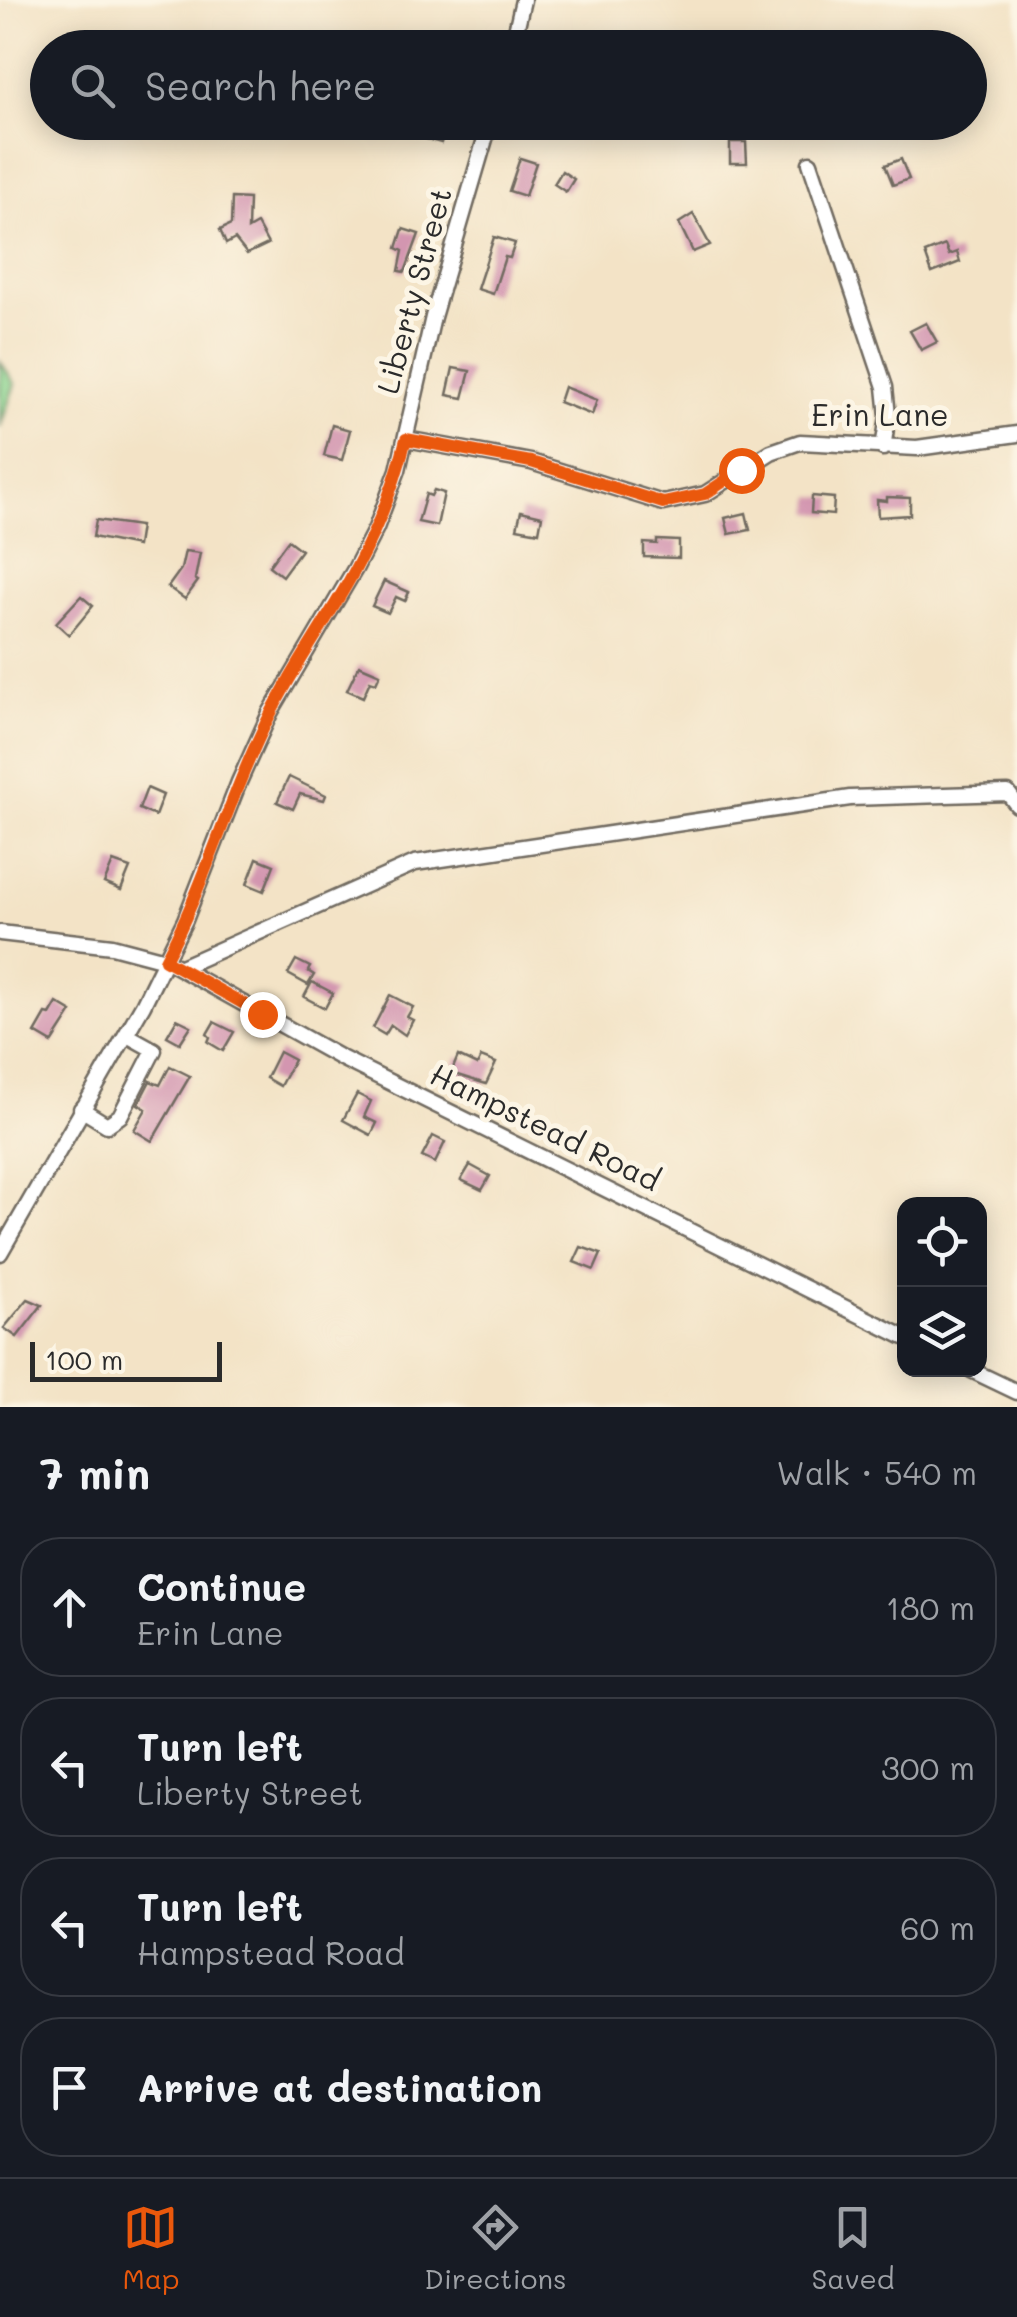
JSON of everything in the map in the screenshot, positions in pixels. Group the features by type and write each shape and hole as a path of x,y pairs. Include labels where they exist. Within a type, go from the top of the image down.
{"street":[{"path":"516,30 523,0"},
{"name":"Liberty Street","path":"0,1253 127,1035 185,920 264,727 292,673 356,570 376,528 406,439 433,317 485,140"},
{"path":"810,163 885,387 888,416 883,448"},
{"name":"Erin Lane","path":"406,439 531,462 663,503 705,494 785,446 815,442 883,448 962,444 1017,434"},
{"path":"181,967 414,863 850,798 1008,793 1017,806"},
{"name":"Hampstead Road","path":"0,933 112,946 181,967 341,1058 897,1333"},
{"path":"81,1109 107,1125 120,1116 154,1050 127,1035"},
{"path":"986,1377 1017,1392"}],"green space":[{"path":"0,361 15,384 0,427"}],"building":[{"path":"730,142 746,142 747,163 730,163"},
{"path":"520,158 536,163 525,196 509,191"},
{"path":"901,159 909,179 893,185 885,165"},
{"path":"562,171 574,179 566,192 554,184"},
{"path":"232,198 249,199 248,229 257,224 268,244 247,254 235,239 226,244 220,230 231,225"},
{"path":"693,214 710,245 693,252 679,223"},
{"path":"403,229 419,234 405,272 399,271 403,251 397,248"},
{"path":"494,237 515,243 510,258 505,257 493,294 477,289"},
{"path":"945,245 949,255 957,252 960,262 932,273 925,253"},
{"path":"926,323 937,342 921,350 910,331"},
{"path":"453,368 470,371 463,398 447,395"},
{"path":"564,387 597,400 592,415 559,402"},
{"path":"332,425 350,430 342,460 324,456"},
{"path":"434,490 444,493 437,526 418,522 426,494 431,496"},
{"path":"812,496 834,498 833,515 811,513"},
{"path":"887,497 910,498 910,515 878,517 877,500 887,501"},
{"path":"521,511 542,516 539,532 517,528"},
{"path":"746,513 750,530 729,534 725,518"},
{"path":"96,520 140,526 137,546 93,537"},
{"path":"288,540 301,550 282,576 269,566"},
{"path":"657,540 679,541 679,558 644,557 644,543 657,544"},
{"path":"185,551 200,553 195,579 198,581 185,599 168,587 181,569"},
{"path":"384,581 409,592 405,601 396,597 388,613 372,606"},
{"path":"81,596 93,606 69,635 56,623"},
{"path":"359,665 380,674 376,683 370,681 363,697 347,690"},
{"path":"289,777 326,795 324,800 300,794 293,809 277,802"},
{"path":"147,788 163,795 155,816 139,809"},
{"path":"257,858 274,865 264,891 247,884"},
{"path":"113,862 130,868 121,890 104,883"},
{"path":"296,960 310,967 308,971 314,975 308,985 288,974"},
{"path":"312,982 333,993 325,1008 304,997"},
{"path":"390,995 413,1007 407,1017 413,1020 405,1035 391,1025 385,1035 373,1028"},
{"path":"57,1003 72,1012 52,1043 35,1033"},
{"path":"177,1019 191,1026 180,1043 167,1036"},
{"path":"214,1022 234,1032 223,1051 208,1042 207,1034"},
{"path":"279,1052 294,1060 280,1086 266,1078"},
{"path":"458,1056 477,1065 481,1057 496,1063 486,1084 451,1073"},
{"path":"170,1066 190,1076 152,1141 134,1130 146,1109 138,1104 150,1081 160,1085"},
{"path":"357,1094 371,1101 364,1117 377,1123 371,1135 343,1120"},
{"path":"433,1136 445,1142 435,1163 422,1157"},
{"path":"470,1165 490,1176 482,1190 461,1180"},
{"path":"581,1247 601,1254 594,1270 574,1262"},
{"path":"28,1299 42,1305 17,1337 4,1328"}],"route":[{"path":"262,1014 165,960 270,713 356,570 376,528 406,439 531,462 663,503 692,500 741,470"}]}
